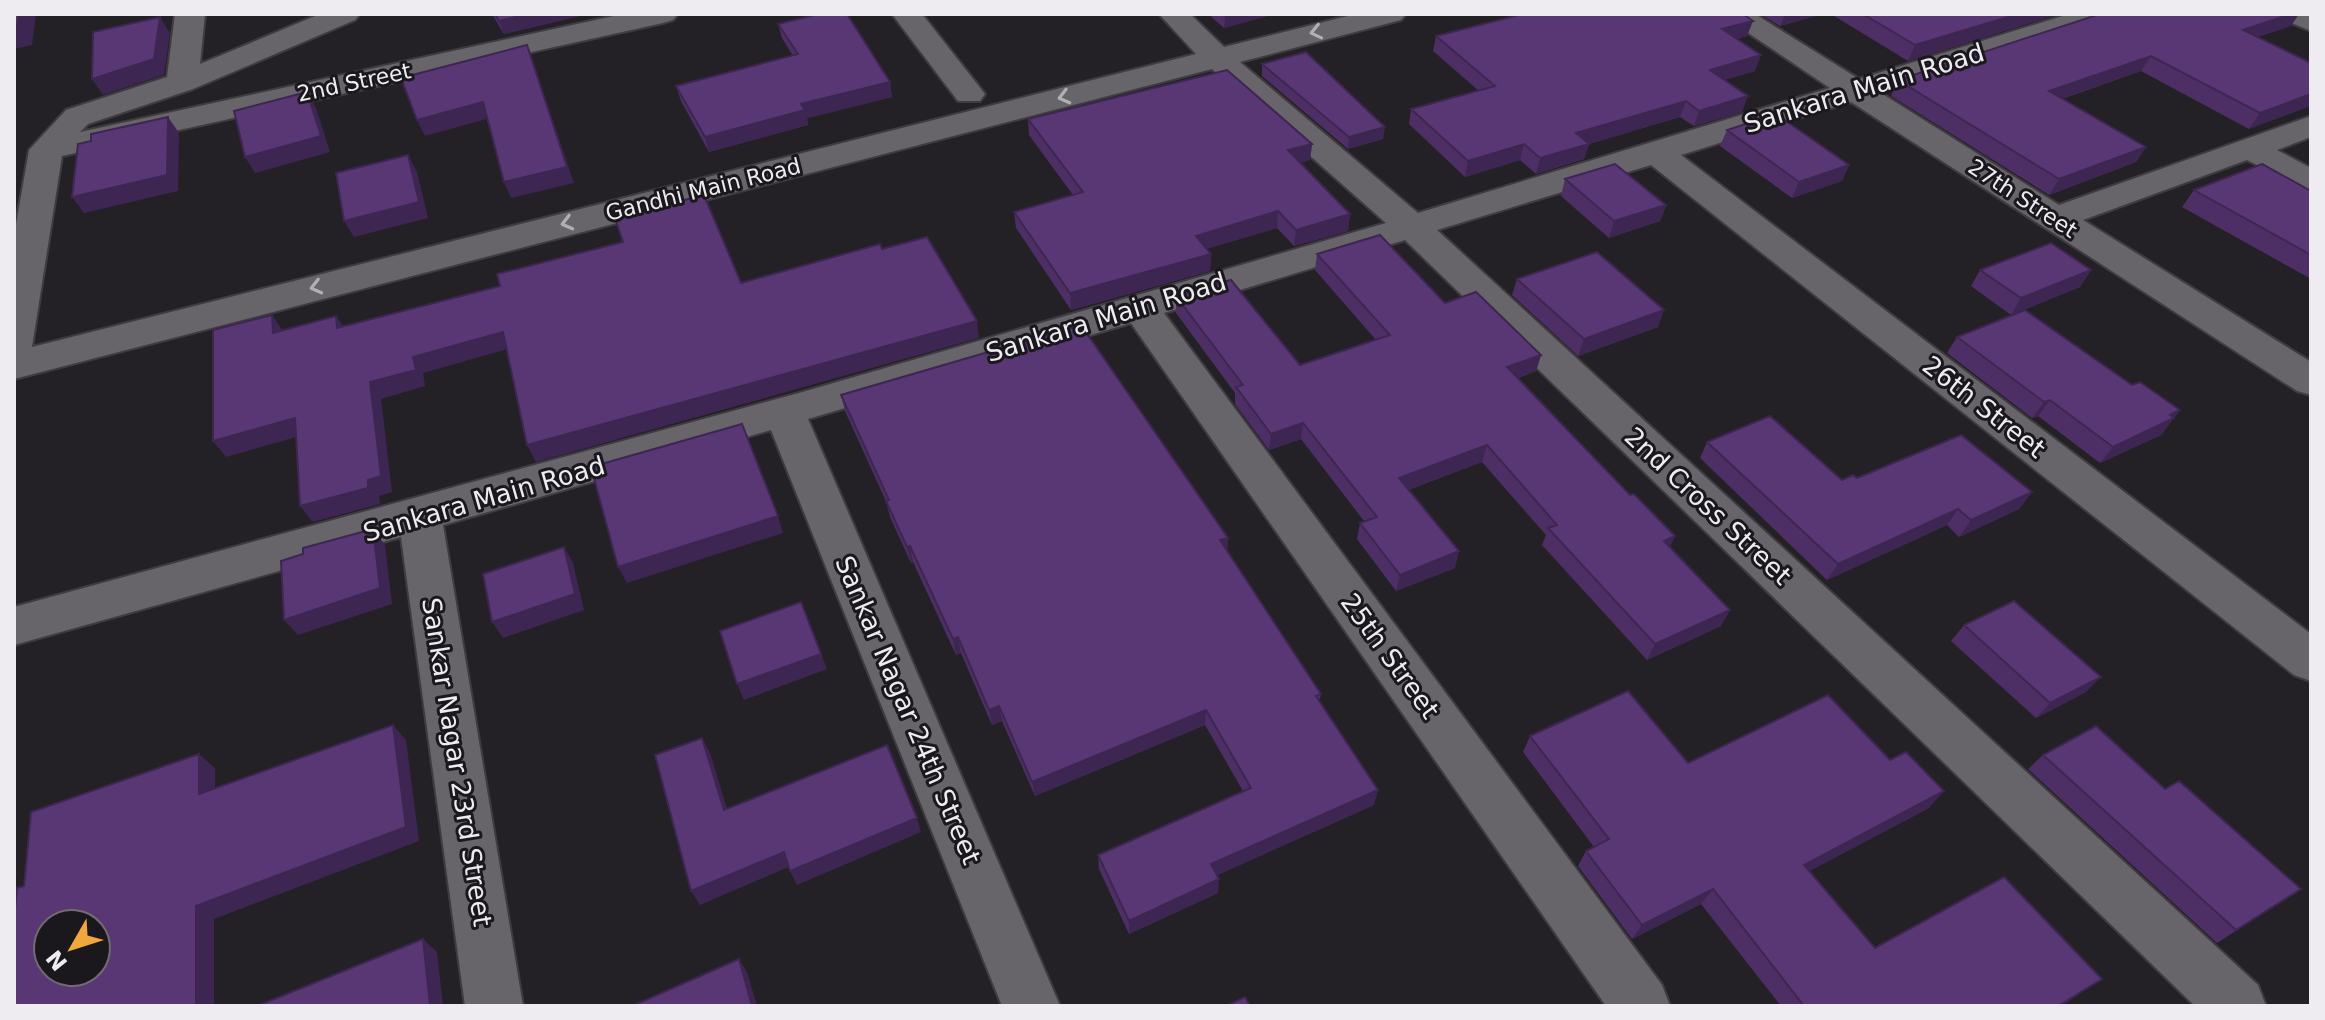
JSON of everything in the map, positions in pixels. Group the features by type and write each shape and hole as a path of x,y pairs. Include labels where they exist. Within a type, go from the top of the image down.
{"street":[{"path":"182,82 190,14"},
{"path":"345,14 182,82 77,117 46,150 14,346 447,222"},
{"name":"2nd Street","path":"46,150 620,18 663,14"},
{"path":"907,14 969,94"},
{"name":"Gandhi Main Road","path":"493,210 1282,14"},
{"name":"Gandhi Main Road","path":"14,346 987,118 1194,35 1391,14"},
{"name":"27th Street","path":"1735,14 2311,381"},
{"name":"Sankara Main Road","path":"14,626 420,517 785,414 1657,153 2099,14"},
{"path":"2294,14 2311,22"},
{"name":"2nd Cross Street","path":"1194,35 1411,226 2237,1006"},
{"path":"2055,218 2311,126"},
{"path":"2249,148 2311,182"},
{"name":"26th Street","path":"1657,153 2311,661"},
{"name":"25th Street","path":"1139,306 1641,1006"},
{"name":"Sankar Nagar 24th Street","path":"785,414 1031,1006"},
{"name":"Sankar Nagar 23rd Street","path":"420,517 494,1006"}],"building":[{"path":"14,14 19,14 14,26"},
{"path":"495,14 528,14 499,21"},
{"path":"819,14 847,14 890,82 801,104 805,110 705,137 676,86 798,54 778,24"},
{"path":"1523,14 1743,14 1753,21 1722,29 1761,55 1710,70 1748,96 1699,111 1686,101 1576,133 1589,144 1540,158 1524,144 1468,161 1411,109 1495,86 1436,36"},
{"path":"1863,14 2018,14 1915,45"},
{"path":"2100,14 2291,14 2243,30 2311,63 2311,94 2260,113 2151,56 2049,91 2146,147 2059,179 1898,80"},
{"path":"160,17 154,59 92,79 93,32"},
{"path":"527,45 567,167 504,182 483,102 417,120 401,78"},
{"path":"1306,52 1385,127 1349,137 1262,64"},
{"path":"1227,70 1312,144 1288,150 1350,214 1296,230 1278,211 1196,236 1211,254 1070,293 1014,212 1083,192 1028,119"},
{"path":"307,92 321,136 245,157 234,111"},
{"path":"1776,114 1849,165 1799,182 1727,130"},
{"path":"168,117 167,175 72,197 78,144 91,141 91,134"},
{"path":"408,155 419,202 344,221 336,173"},
{"path":"1615,164 1666,205 1614,221 1565,179"},
{"path":"2262,164 2311,191 2311,255 2194,190"},
{"path":"704,195 741,283 880,244 882,249 927,237 977,321 527,445 503,332 413,357 416,370 370,382 381,476 368,480 368,488 300,506 295,418 213,441 213,330 272,315 273,333 336,316 337,328 500,286 497,274 623,242 615,218"},
{"path":"1380,235 1445,303 1476,292 1541,355 1507,367 1630,495 1634,494 1675,536 1664,541 1730,610 1655,644 1548,528 1557,525 1487,445 1399,478 1459,551 1400,575 1360,523 1377,517 1303,423 1271,434 1236,387 1243,385 1176,296 1231,280 1300,365 1390,335 1317,254"},
{"path":"2051,243 2091,270 2021,298 1980,270"},
{"path":"1597,252 1664,310 1584,339 1517,279"},
{"path":"2025,310 2132,385 2140,382 2180,410 2170,415 2174,418 2113,447 2050,400 2044,402 1957,337"},
{"path":"1081,325 1228,538 1220,540 1321,694 1316,696 1378,790 1211,864 1219,879 1129,921 1098,855 1251,788 1206,710 1032,782 999,706 989,710 958,637 953,639 910,546 907,547 841,395"},
{"path":"1770,416 1842,480 1853,475 1857,478 1961,435 2032,492 1971,520 1958,509 1838,564 1707,442"},
{"path":"742,424 778,516 618,567 591,467"},
{"path":"373,529 380,588 284,620 281,561 303,554 303,548"},
{"path":"564,547 575,594 492,622 483,574"},
{"path":"2014,601 2101,677 2050,703 1964,625"},
{"path":"801,602 821,654 737,684 720,631"},
{"path":"1628,691 1688,763 1828,695 1890,760 1906,752 1944,791 1804,865 1875,948 2004,877 2102,979 2058,1006 1804,1006 1713,889 1642,925 1586,851 1609,839 1530,736"},
{"path":"393,725 406,827 196,906 196,1006 14,1006 14,919 17,888 24,886 31,812 199,754 199,794"},
{"path":"2096,726 2165,789 2179,781 2301,889 2236,930 2043,755"},
{"path":"702,738 724,810 887,745 917,818 790,871 784,852 691,891 655,755"},
{"path":"423,939 430,1006 257,1006"},
{"path":"739,959 752,1006 632,1006"},
{"path":"1245,997 1250,1006 1226,1006"}]}
